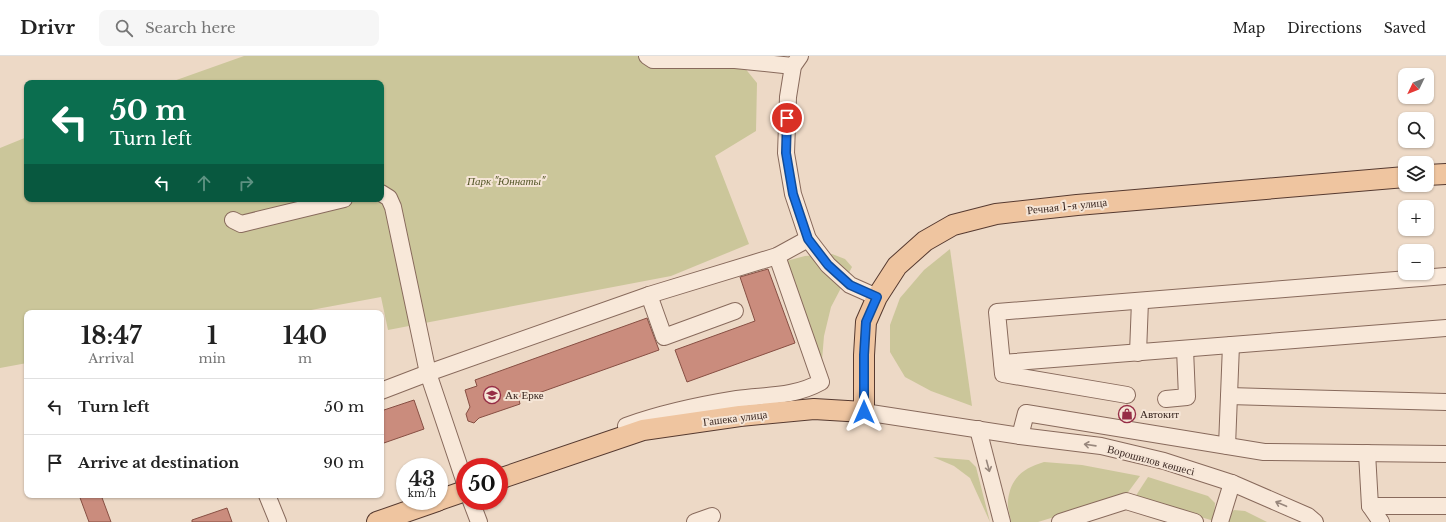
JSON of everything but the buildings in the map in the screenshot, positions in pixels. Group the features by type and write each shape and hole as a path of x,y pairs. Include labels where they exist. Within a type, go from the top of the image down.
{"main road":[{"path":"1434,175 1446,174"},
{"name":"Речная 1-я улица","path":"864,412 864,355 866,322 877,297 897,266 925,241 953,225 996,214 1077,205 1398,178"},
{"name":"Гашека улица","path":"508,476 643,430 740,416 814,409 864,412"},
{"path":"377,522 412,510"}],"street":[{"path":"647,56 653,60 734,58 796,61 788,97 786,153 793,194 808,239 828,265 850,285 877,297"},
{"path":"384,195 389,198 393,207 428,372 457,458"},
{"path":"233,220 241,224 332,202"},
{"path":"384,390 428,372 649,295 777,256 808,239"},
{"path":"508,468 635,423 674,411 738,399 772,396 810,388 821,382 777,256"},
{"path":"1127,395 1003,374 997,312 1446,276"},
{"path":"649,295 664,337 735,311"},
{"path":"1138,353 1140,300"},
{"path":"1002,363 1446,328"},
{"path":"1227,446 1230,345"},
{"path":"1166,399 1187,397 1185,349"},
{"path":"1229,396 1446,402"},
{"name":"Гашека улица","path":"864,412 978,429"},
{"path":"1020,436 1026,413 1264,452 1446,454"},
{"path":"978,429 1002,522"},
{"name":"Ворошилов көшесі","path":"978,429 1101,446 1164,461 1232,483 1308,516 1315,522"},
{"path":"1367,453 1370,506 1382,522"},
{"path":"1220,522 1232,483"},
{"path":"268,498 278,522"},
{"path":"1060,522 1126,501 1195,522"},
{"path":"1370,506 1446,506"},
{"path":"475,510 480,522"},
{"path":"695,522 712,516"}],"green space":[{"name":"Парк \"Юннаты\"","path":"244,56 735,56 757,83 756,131 715,156 749,244 671,276 388,330 381,297 311,310 24,310 24,364 0,368 0,148 24,138 24,202 384,202 384,80 176,80"},
{"path":"950,249 972,406 931,391 905,377 890,352 890,325 900,298 924,270"},
{"path":"832,254 845,259 852,267 831,307 824,336 821,372 786,261 805,256"},
{"path":"933,457 969,460 976,467 990,522 970,478 954,466"},
{"path":"1044,462 1082,465 1140,476 1126,495 1038,522 1011,522 1008,503 1015,479 1030,467"},
{"path":"1148,477 1208,496 1215,503 1214,521 1135,497"},
{"path":"1234,510 1245,511 1267,522 1225,522 1230,513"}],"place":[{"name":"Ак Ерке","path":"492,395"},
{"name":"Автокит","path":"1127,414"}],"route":[{"path":"787,118 786,153 793,194 808,239 828,265 850,285 877,297 866,322 864,355 864,412"}]}
